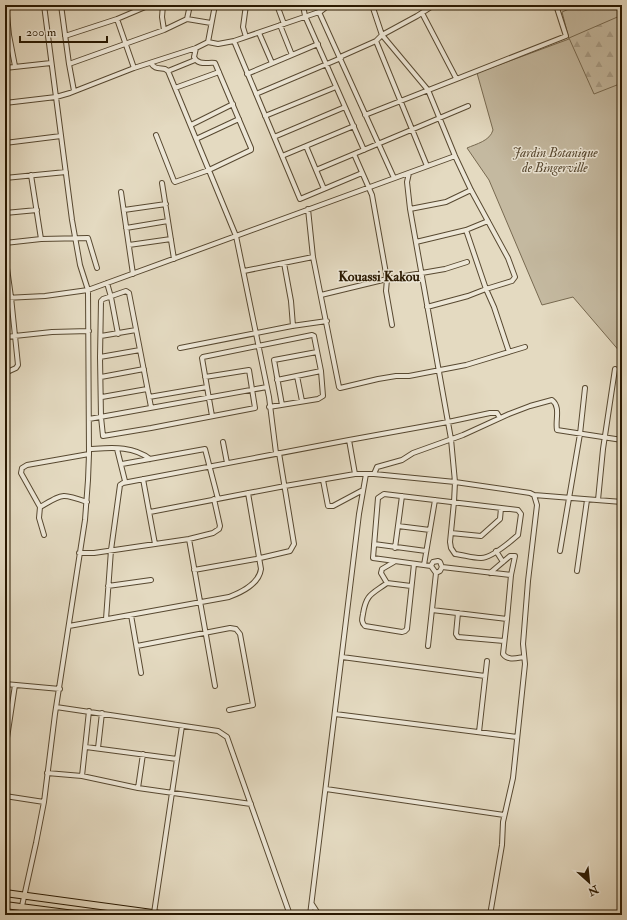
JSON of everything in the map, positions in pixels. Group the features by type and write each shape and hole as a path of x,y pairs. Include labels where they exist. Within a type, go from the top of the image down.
{"highway":[{"path":"5,893 167,915"},
{"path":"5,905 82,915"}],"street":[{"path":"6,5 7,35 15,66"},
{"path":"20,915 44,802 56,707 60,689 87,502 89,452 88,290 80,265 75,238 44,5"},
{"path":"61,5 74,91"},
{"path":"65,36 117,19 150,5"},
{"path":"163,5 162,18 164,30"},
{"path":"187,19 190,5"},
{"path":"208,42 215,5"},
{"path":"246,5 243,27 246,37"},
{"path":"277,5 292,55"},
{"path":"303,5 305,16 364,150"},
{"path":"5,103 56,97 134,68 196,48 208,42 218,44 234,41 259,33 320,12 329,5"},
{"path":"372,5 382,35 428,90 455,156 508,258 515,276 512,281 468,296 427,307"},
{"path":"256,94 327,64 376,41 382,35 434,5"},
{"path":"365,114 566,36 556,5"},
{"path":"320,12 394,178"},
{"path":"422,13 456,78"},
{"path":"117,19 134,68"},
{"path":"69,64 164,30 187,19 211,23"},
{"path":"259,33 272,63"},
{"path":"234,41 300,199 362,173"},
{"path":"376,41 427,166"},
{"path":"247,74 318,44"},
{"path":"195,60 194,57 196,48"},
{"path":"151,63 152,66 157,69 165,69 168,71 195,60"},
{"path":"156,135 174,181 209,170 251,150 215,63 200,63 195,60"},
{"path":"5,68 51,63"},
{"path":"168,71 236,236 267,387 294,544 290,551 258,557 256,559 194,570"},
{"path":"175,88 219,72"},
{"path":"265,116 336,87"},
{"path":"191,125 233,104"},
{"path":"316,170 468,106"},
{"path":"274,137 345,107"},
{"path":"196,139 239,119"},
{"path":"282,156 354,126"},
{"path":"5,143 61,136"},
{"path":"306,146 324,189"},
{"path":"354,154 372,195 387,279 386,291 392,325"},
{"path":"5,298 45,296 88,290 455,156"},
{"path":"5,178 66,172"},
{"path":"409,173 407,182 410,209 451,439 455,482 454,502 450,546 456,554 482,558 496,551 516,537 519,533 521,514 518,510 454,502 402,496 384,494 378,498 372,556 374,559 431,566 436,573 428,646"},
{"path":"31,175 41,239"},
{"path":"162,183 174,259"},
{"path":"410,209 446,202 472,190"},
{"path":"121,192 133,274"},
{"path":"124,210 166,204"},
{"path":"308,209 314,257 338,386 340,388 387,378 409,376 466,365 525,347"},
{"path":"5,213 37,210"},
{"path":"126,228 168,221"},
{"path":"416,242 466,230 488,221"},
{"path":"466,230 509,352"},
{"path":"5,243 41,239 88,238 97,268"},
{"path":"129,245 171,239"},
{"path":"5,254 18,365 16,368 5,373"},
{"path":"244,271 314,257"},
{"path":"322,295 387,279 421,272 438,271 467,262"},
{"path":"284,263 291,301 293,326"},
{"path":"107,283 118,334"},
{"path":"151,407 128,291 101,301 100,357 102,434 105,436 254,409 249,370 205,378"},
{"path":"180,348 293,326 327,321"},
{"path":"101,336 136,330"},
{"path":"5,337 52,332 89,331"},
{"path":"212,416 202,358 204,356 312,335 314,336 321,371 323,396 282,405 270,406"},
{"path":"100,357 140,350"},
{"path":"282,405 274,360 317,352"},
{"path":"101,377 144,369"},
{"path":"598,500 615,369"},
{"path":"277,380 321,371"},
{"path":"297,376 302,401"},
{"path":"149,397 207,387"},
{"path":"89,419 267,387"},
{"path":"560,551 580,434 585,388"},
{"path":"102,398 147,389"},
{"path":"374,474 377,467 402,460 413,453 463,435 530,406 552,400 555,402 557,407 557,430 622,440"},
{"path":"106,619 108,586 120,485 125,482 490,413 498,414 500,418"},
{"path":"349,440 354,474"},
{"path":"223,442 227,463"},
{"path":"44,535 39,518 40,507 21,473 22,468 27,465 108,448 135,450 150,459"},
{"path":"79,553 94,553 155,544 213,533 219,529 220,526 216,499 205,448 122,464"},
{"path":"117,449 122,464 125,482"},
{"path":"150,512 354,474 374,474 455,482 530,493 534,495 622,502"},
{"path":"310,915 366,474"},
{"path":"143,479 155,544"},
{"path":"323,480 328,506 333,506 363,490"},
{"path":"69,626 229,597 239,593 251,584 260,574 261,569 248,493"},
{"path":"40,507 64,495 87,502"},
{"path":"490,915 502,845 504,815 513,778 525,664 523,644 528,580 537,505 534,495"},
{"path":"395,548 402,496"},
{"path":"424,565 435,500"},
{"path":"577,571 587,500"},
{"path":"451,534 481,536 500,519 501,508"},
{"path":"398,526 430,530"},
{"path":"189,538 215,686"},
{"path":"374,544 426,551"},
{"path":"496,551 503,562"},
{"path":"490,573 510,556 515,556 511,575 503,652 505,657 524,657"},
{"path":"387,583 381,573 382,569 394,561"},
{"path":"431,566 433,562 438,561 442,567"},
{"path":"411,586 387,583 368,597 364,602 362,620 365,626 402,632 407,629 414,564"},
{"path":"442,567 511,575"},
{"path":"436,573 440,571 442,567"},
{"path":"108,586 151,580"},
{"path":"432,610 507,619"},
{"path":"458,613 456,634 458,637 504,641"},
{"path":"131,615 140,673"},
{"path":"137,646 206,632 230,628 236,629 240,634 253,705 228,710"},
{"path":"342,657 485,676"},
{"path":"479,732 486,661"},
{"path":"5,684 60,689"},
{"path":"5,751 15,685"},
{"path":"56,707 218,731 228,737 290,915"},
{"path":"82,776 90,711"},
{"path":"98,748 102,713"},
{"path":"335,714 517,737"},
{"path":"154,913 182,726"},
{"path":"86,747 177,759"},
{"path":"138,788 143,754"},
{"path":"47,773 82,776 138,788 251,804"},
{"path":"326,789 504,815"},
{"path":"5,796 44,802"},
{"path":"312,904 319,915 337,915"}],"green space":[{"name":"Jardin Botanique de Bingerville","path":"578,5 622,5 621,353 573,297 542,305 489,180 467,148 489,137 493,130 477,73 569,39 562,12"},
{"path":"622,15 622,83 594,94 569,38"}],"district":[{"name":"Kouassi Kakou","path":"379,276"}]}
